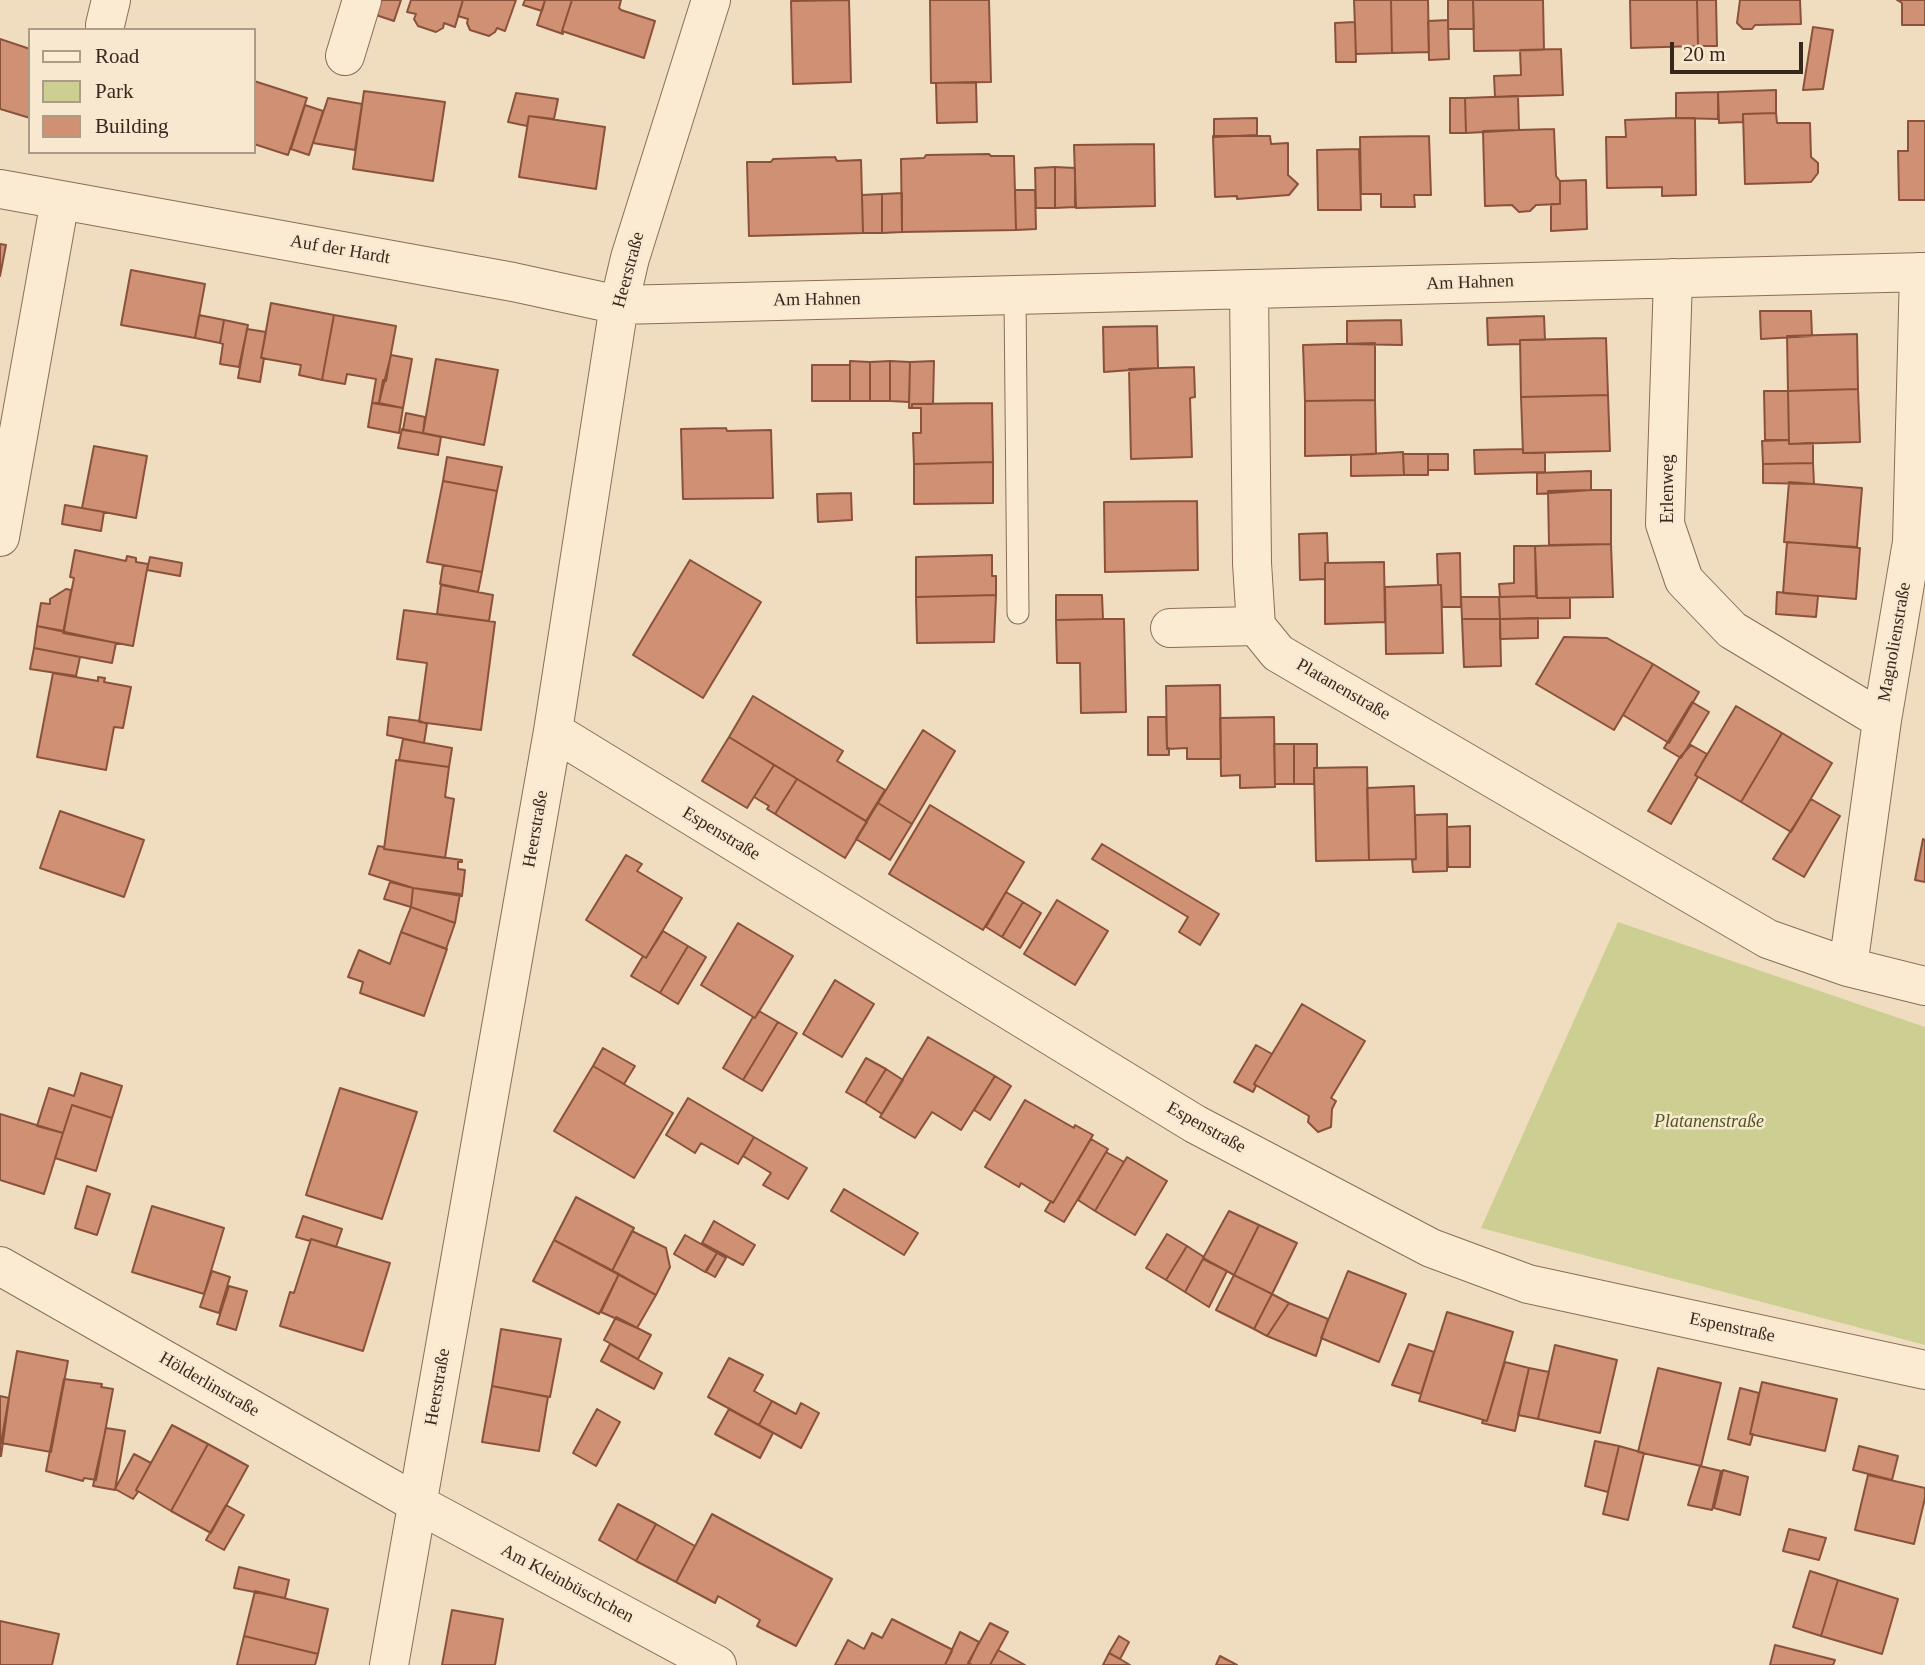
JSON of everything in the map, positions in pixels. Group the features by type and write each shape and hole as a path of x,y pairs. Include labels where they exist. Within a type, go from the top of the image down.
{"street":[{"path":"345,56 362,0"},
{"name":"Heerstraße","path":"389,1665 553,731 619,305 630,258 711,0"},
{"name":"Auf der Hardt","path":"0,189 500,279 619,305"},
{"path":"1,530 60,200"},
{"name":"Am Hahnen","path":"619,305 1922,272"},
{"name":"Magnolienstraße","path":"1847,968 1882,720 1912,542 1922,272"},
{"name":"Erlenweg","path":"1673,278 1665,524 1684,580 1732,630 1882,720"},
{"path":"1170,628 1256,626 1252,563 1249,290"},
{"name":"Platanenstraße","path":"1256,626 1278,653 1768,939 1847,968 1925,986"},
{"name":"Espenstraße","path":"553,731 1195,1124 1431,1248 1528,1284 1925,1370"},
{"name":"Hölderlinstraße","path":"0,1266 418,1504"},
{"name":"Am Kleinbüschchen","path":"418,1504 717,1665"}],"lane":[{"path":"1015,296 1018,613"}],"green space":[{"name":"Platanenstraße","path":"1618,922 1925,1027 1925,1345 1481,1228"}],"building":[{"path":"380,0 401,0 394,21 376,15"},
{"path":"411,0 463,0 455,27 444,23 443,28 436,32 418,26 414,19 416,14 407,12"},
{"path":"463,0 516,0 505,31 497,28 489,36 470,30 468,19 458,16"},
{"path":"525,0 545,0 542,11 523,5"},
{"path":"545,0 572,0 563,34 537,25"},
{"path":"572,0 621,0 621,10 655,21 644,58 562,31"},
{"path":"849,0 851,82 793,84 791,1"},
{"path":"930,0 989,0 991,82 931,83"},
{"path":"1354,0 1391,0 1392,53 1356,54"},
{"path":"1391,0 1428,0 1429,52 1392,53"},
{"path":"1448,0 1473,0 1474,29 1448,29"},
{"path":"1473,0 1543,0 1544,50 1474,51"},
{"path":"1630,0 1697,0 1698,46 1631,48"},
{"path":"1697,0 1716,0 1717,46 1698,46"},
{"path":"1740,0 1800,0 1801,24 1755,25 1752,29 1743,29 1737,23"},
{"path":"1897,0 1925,0 1925,25 1902,25 1902,3"},
{"path":"1448,20 1449,59 1429,60 1428,21"},
{"path":"1355,22 1356,62 1336,62 1335,23"},
{"path":"1813,27 1833,30 1823,89 1803,90"},
{"path":"0,39 28,48 28,117 0,109"},
{"path":"1561,49 1563,95 1495,97 1494,76 1521,75 1520,50"},
{"path":"256,82 307,98 288,155 256,145"},
{"path":"976,82 977,122 937,123 936,83"},
{"path":"1776,90 1776,113 1743,114 1743,122 1719,123 1718,92"},
{"path":"364,91 445,102 433,181 353,169"},
{"path":"1718,92 1718,119 1676,118 1676,93"},
{"path":"516,93 558,99 554,119 529,116 527,126 508,122"},
{"path":"1518,96 1519,130 1466,133 1465,98"},
{"path":"328,98 362,104 355,150 313,143"},
{"path":"1450,98 1465,98 1466,133 1450,133"},
{"path":"305,105 323,111 309,155 291,149"},
{"path":"1776,113 1777,123 1810,123 1811,157 1818,163 1818,173 1811,182 1745,184 1743,114"},
{"path":"529,116 605,127 596,189 519,177"},
{"path":"1257,118 1257,135 1214,137 1214,119"},
{"path":"1695,118 1696,195 1662,196 1662,187 1607,188 1606,137 1626,137 1625,120"},
{"path":"1908,121 1925,121 1925,200 1899,200 1898,151 1908,151"},
{"path":"1554,129 1560,204 1536,205 1530,211 1519,212 1512,205 1485,206 1483,131"},
{"path":"1213,136 1270,136 1271,144 1288,143 1288,175 1298,184 1289,195 1237,199 1237,196 1215,197"},
{"path":"1429,136 1431,195 1414,195 1415,207 1381,207 1381,194 1361,194 1360,137"},
{"path":"1154,144 1155,206 1076,208 1074,145"},
{"path":"1359,149 1361,210 1318,210 1317,150"},
{"path":"926,155 1014,156 1016,230 902,232 901,159 924,158"},
{"path":"835,157 837,161 861,160 863,233 749,236 747,162"},
{"path":"1055,167 1075,168 1075,207 1055,208"},
{"path":"1055,167 1055,208 1036,208 1035,168"},
{"path":"1586,180 1587,229 1551,231 1551,204 1560,204 1560,181"},
{"path":"1015,190 1035,190 1036,229 1016,230"},
{"path":"902,193 902,232 882,233 882,194"},
{"path":"882,194 882,233 863,233 862,195"},
{"path":"0,244 6,245 0,276"},
{"path":"131,270 205,284 195,338 121,325"},
{"path":"271,303 334,315 322,380 299,375 301,365 261,358"},
{"path":"1760,311 1811,311 1812,336 1761,339"},
{"path":"199,315 224,320 220,343 195,338"},
{"path":"334,315 396,326 379,403 372,403 376,379 347,374 345,384 322,380"},
{"path":"1544,316 1545,340 1520,340 1520,344 1488,345 1487,318"},
{"path":"224,320 248,325 239,367 220,364"},
{"path":"1401,320 1402,345 1347,344 1347,321"},
{"path":"1157,326 1158,368 1104,372 1103,327"},
{"path":"247,329 266,332 260,382 238,378"},
{"path":"1857,334 1858,389 1788,391 1787,336"},
{"path":"1606,338 1608,395 1521,397 1520,340"},
{"path":"1375,343 1375,400 1305,401 1303,345"},
{"path":"391,355 412,359 403,408 379,403"},
{"path":"436,359 498,370 484,445 423,433"},
{"path":"850,361 870,362 870,401 850,401"},
{"path":"890,361 890,401 870,401 870,362"},
{"path":"890,361 910,362 909,402 890,401"},
{"path":"934,361 933,404 912,404 912,408 909,408 910,362"},
{"path":"812,365 850,365 850,401 812,401"},
{"path":"1194,367 1195,397 1190,398 1192,457 1131,459 1129,369"},
{"path":"1858,389 1860,442 1789,444 1788,391"},
{"path":"1764,391 1788,391 1789,440 1765,440"},
{"path":"1608,395 1610,451 1523,453 1521,397"},
{"path":"1375,400 1376,454 1305,456 1305,401"},
{"path":"372,403 403,408 399,433 368,427"},
{"path":"992,403 993,462 914,464 913,433 921,433 921,408 912,408 912,404"},
{"path":"406,413 425,417 423,433 403,430"},
{"path":"726,428 727,431 771,430 773,498 683,499 681,429"},
{"path":"402,429 441,437 438,455 398,448"},
{"path":"1789,440 1789,444 1813,443 1813,463 1763,464 1762,441"},
{"path":"94,446 147,456 136,518 82,508"},
{"path":"1523,449 1523,453 1545,453 1545,472 1475,474 1474,450"},
{"path":"1403,452 1404,475 1351,476 1351,455"},
{"path":"1403,454 1428,454 1428,475 1404,475"},
{"path":"1428,454 1448,454 1448,470 1428,470"},
{"path":"447,457 502,467 497,491 443,481"},
{"path":"993,462 993,503 914,504 914,464"},
{"path":"1813,463 1814,484 1763,483 1763,464"},
{"path":"1591,471 1591,490 1537,494 1537,473"},
{"path":"443,481 497,491 482,572 427,562"},
{"path":"1789,482 1862,488 1857,547 1784,542"},
{"path":"1611,490 1611,544 1549,545 1548,491"},
{"path":"851,493 852,520 818,522 817,494"},
{"path":"1197,501 1198,570 1105,572 1104,502"},
{"path":"65,505 104,512 101,531 62,524"},
{"path":"1327,533 1328,563 1325,563 1325,579 1300,580 1299,534"},
{"path":"1787,542 1860,548 1856,599 1783,593"},
{"path":"1611,544 1613,597 1537,598 1535,546"},
{"path":"1514,546 1535,546 1536,596 1500,597 1499,584 1514,583"},
{"path":"75,550 126,561 127,556 136,558 136,562 148,564 133,646 63,633 74,578 70,577"},
{"path":"1460,553 1461,607 1442,607 1437,554"},
{"path":"992,555 996,595 916,597 916,557"},
{"path":"150,557 182,563 180,576 147,570"},
{"path":"690,560 761,602 703,698 633,655"},
{"path":"1384,562 1385,622 1325,624 1325,563"},
{"path":"443,565 482,572 478,592 440,584"},
{"path":"441,585 493,595 489,621 437,614"},
{"path":"1441,585 1443,653 1386,654 1385,587"},
{"path":"66,589 71,590 64,631 37,626 41,603 50,604 50,599"},
{"path":"1777,592 1818,596 1816,617 1776,614"},
{"path":"996,595 994,642 917,643 916,597"},
{"path":"1056,595 1102,595 1103,619 1056,620"},
{"path":"1461,597 1499,597 1500,619 1462,619"},
{"path":"1499,597 1570,598 1570,618 1500,619"},
{"path":"404,610 495,622 481,730 419,722 427,663 397,659"},
{"path":"1538,618 1538,638 1500,639 1500,619"},
{"path":"1124,619 1126,712 1081,713 1080,663 1057,663 1056,620"},
{"path":"1462,619 1500,619 1501,666 1464,667"},
{"path":"37,626 116,643 112,663 34,648"},
{"path":"1564,637 1607,638 1653,664 1614,730 1536,684"},
{"path":"34,648 80,657 76,676 30,669"},
{"path":"1653,664 1699,692 1669,743 1623,715"},
{"path":"53,673 98,681 98,677 105,678 104,682 131,687 123,728 114,727 106,770 37,757"},
{"path":"1220,685 1221,759 1187,759 1187,748 1167,749 1166,686"},
{"path":"753,696 843,751 837,761 885,790 866,821 729,737"},
{"path":"1692,702 1709,712 1681,758 1664,748"},
{"path":"1736,706 1782,733 1741,802 1695,775"},
{"path":"389,717 427,724 424,743 387,735"},
{"path":"1148,717 1166,717 1169,755 1148,755"},
{"path":"1274,717 1275,787 1240,788 1240,775 1221,776 1220,718"},
{"path":"923,730 955,751 912,824 878,803"},
{"path":"1782,733 1832,763 1791,832 1741,802"},
{"path":"729,737 774,765 747,808 702,781"},
{"path":"403,739 452,748 449,767 399,760"},
{"path":"1274,744 1294,744 1294,784 1275,784"},
{"path":"1294,744 1317,744 1314,784 1294,784"},
{"path":"1691,745 1707,754 1695,775 1698,777 1671,824 1648,811 1680,757"},
{"path":"396,760 449,767 445,797 454,799 445,858 384,849"},
{"path":"774,765 797,779 775,814 767,809 769,806 754,797"},
{"path":"1367,767 1369,860 1316,861 1314,768"},
{"path":"797,779 867,822 845,858 775,814"},
{"path":"1414,786 1416,859 1369,860 1367,788"},
{"path":"1811,799 1840,816 1804,877 1773,859"},
{"path":"878,803 912,824 890,860 856,839"},
{"path":"930,805 1024,862 983,930 889,874"},
{"path":"60,811 144,840 124,897 40,868"},
{"path":"1447,814 1447,871 1413,872 1412,860 1416,859 1415,815"},
{"path":"1470,826 1470,867 1448,867 1447,827"},
{"path":"1923,839 1925,840 1925,882 1915,880"},
{"path":"1102,844 1219,914 1200,945 1179,932 1188,917 1092,859"},
{"path":"378,846 462,860 458,862 458,869 465,870 462,896 413,888 369,874"},
{"path":"626,855 642,864 637,871 682,898 646,958 586,920"},
{"path":"390,882 413,888 411,907 384,899"},
{"path":"413,888 460,894 455,923 411,907"},
{"path":"1006,892 1023,902 1002,937 986,927"},
{"path":"1057,900 1108,931 1075,985 1024,954"},
{"path":"1023,902 1041,913 1020,948 1002,937"},
{"path":"411,907 455,923 446,949 401,932"},
{"path":"738,923 793,956 755,1018 701,985"},
{"path":"663,931 688,946 660,993 631,976"},
{"path":"401,932 447,949 424,1016 360,993 363,982 348,977 359,950 390,964"},
{"path":"688,946 706,957 678,1004 660,993"},
{"path":"835,980 874,1004 842,1057 803,1034"},
{"path":"1302,1004 1365,1041 1331,1098 1336,1101 1332,1109 1331,1127 1318,1132 1308,1122 1309,1116 1254,1084"},
{"path":"759,1011 778,1022 743,1080 723,1068"},
{"path":"778,1022 797,1033 762,1091 743,1080"},
{"path":"928,1037 995,1076 961,1130 932,1112 915,1138 880,1117"},
{"path":"1256,1045 1272,1054 1254,1084 1256,1086 1253,1092 1234,1082"},
{"path":"603,1048 635,1066 624,1084 593,1066"},
{"path":"866,1058 886,1069 865,1103 846,1092"},
{"path":"593,1066 673,1113 634,1178 554,1131"},
{"path":"886,1069 903,1080 882,1114 865,1103"},
{"path":"81,1073 122,1086 112,1118 72,1105 63,1133 37,1126 49,1088 74,1096"},
{"path":"995,1076 1011,1086 990,1120 974,1110"},
{"path":"340,1088 417,1112 382,1219 306,1195"},
{"path":"688,1098 754,1137 738,1164 701,1143 695,1153 666,1135"},
{"path":"1025,1100 1074,1128 1075,1125 1093,1135 1053,1203 1021,1183 1019,1187 985,1167"},
{"path":"72,1105 112,1118 96,1171 55,1158"},
{"path":"0,1114 63,1133 44,1194 0,1180"},
{"path":"754,1137 807,1168 788,1199 763,1185 771,1173 743,1156"},
{"path":"1091,1139 1108,1149 1064,1222 1045,1211 1051,1201 1053,1203"},
{"path":"1106,1152 1124,1162 1095,1211 1078,1200"},
{"path":"1127,1157 1167,1181 1135,1235 1095,1211"},
{"path":"87,1186 110,1194 97,1235 75,1228"},
{"path":"844,1189 918,1233 904,1255 831,1211"},
{"path":"576,1197 634,1228 612,1271 554,1240"},
{"path":"152,1206 224,1228 204,1294 132,1272"},
{"path":"1229,1211 1259,1225 1234,1275 1203,1258"},
{"path":"303,1216 342,1229 336,1247 296,1237"},
{"path":"714,1221 755,1245 743,1265 702,1243"},
{"path":"1259,1225 1297,1243 1272,1294 1234,1275"},
{"path":"632,1231 666,1248 670,1267 656,1295 612,1271"},
{"path":"1167,1234 1187,1246 1166,1280 1146,1268"},
{"path":"685,1235 717,1253 705,1272 674,1254"},
{"path":"311,1239 390,1263 363,1351 280,1326 290,1292 294,1293"},
{"path":"554,1240 619,1274 599,1314 533,1281"},
{"path":"1187,1246 1204,1257 1185,1292 1166,1280"},
{"path":"717,1253 726,1258 715,1277 706,1272"},
{"path":"1203,1259 1227,1271 1209,1307 1185,1292"},
{"path":"212,1271 230,1277 219,1313 200,1307"},
{"path":"1348,1271 1406,1294 1379,1362 1321,1338"},
{"path":"619,1274 656,1295 637,1328 601,1312"},
{"path":"1234,1275 1272,1294 1254,1329 1216,1310"},
{"path":"229,1286 247,1291 236,1330 217,1324"},
{"path":"1272,1294 1289,1303 1267,1336 1254,1329"},
{"path":"1289,1303 1328,1319 1316,1356 1267,1336"},
{"path":"1447,1312 1513,1332 1487,1421 1419,1401"},
{"path":"616,1317 651,1335 638,1359 604,1340"},
{"path":"501,1329 561,1339 550,1397 492,1386"},
{"path":"610,1344 662,1373 654,1389 601,1361"},
{"path":"1409,1344 1434,1352 1421,1394 1392,1385"},
{"path":"1555,1345 1617,1360 1600,1433 1538,1419"},
{"path":"17,1351 68,1361 51,1452 1,1443"},
{"path":"729,1358 763,1375 754,1391 772,1401 759,1425 708,1397"},
{"path":"1505,1362 1529,1368 1515,1431 1482,1423 1483,1420 1487,1421"},
{"path":"1529,1368 1549,1372 1538,1419 1518,1415"},
{"path":"1658,1368 1721,1383 1701,1466 1638,1452"},
{"path":"64,1379 102,1384 101,1387 113,1389 96,1480 84,1478 83,1481 46,1471"},
{"path":"1762,1382 1837,1399 1825,1451 1750,1434"},
{"path":"492,1386 548,1397 539,1451 482,1442"},
{"path":"1740,1388 1759,1393 1750,1445 1728,1439"},
{"path":"0,1396 9,1398 1,1456 0,1456"},
{"path":"772,1401 796,1414 801,1403 819,1413 801,1448 759,1425"},
{"path":"597,1409 620,1422 596,1466 573,1453"},
{"path":"729,1409 773,1433 760,1458 715,1434"},
{"path":"172,1425 208,1444 171,1511 136,1490"},
{"path":"106,1428 125,1431 115,1490 93,1486"},
{"path":"1595,1441 1619,1446 1608,1492 1585,1486"},
{"path":"208,1444 248,1466 211,1533 171,1511"},
{"path":"1619,1446 1644,1453 1628,1520 1603,1514"},
{"path":"1859,1446 1898,1456 1892,1480 1853,1470"},
{"path":"134,1454 151,1463 133,1499 115,1489"},
{"path":"1700,1466 1721,1471 1712,1510 1688,1505"},
{"path":"1723,1470 1748,1477 1740,1515 1714,1508"},
{"path":"1868,1475 1925,1488 1914,1544 1855,1530"},
{"path":"618,1504 656,1524 636,1561 599,1540"},
{"path":"226,1505 244,1515 224,1550 206,1540"},
{"path":"712,1514 832,1579 796,1646 757,1626 760,1620 718,1596 715,1603 676,1582"},
{"path":"656,1524 695,1546 676,1582 636,1561"},
{"path":"1789,1529 1826,1538 1819,1560 1783,1551"},
{"path":"239,1567 289,1580 285,1598 234,1588"},
{"path":"1810,1571 1838,1580 1821,1636 1793,1627"},
{"path":"1838,1580 1898,1599 1882,1654 1821,1636"},
{"path":"255,1591 328,1609 318,1654 244,1636"},
{"path":"452,1610 503,1619 495,1665 442,1665"},
{"path":"892,1619 951,1649 945,1665 835,1665 848,1640 864,1649 872,1633 882,1638"},
{"path":"0,1621 59,1634 52,1665 0,1665"},
{"path":"990,1623 1008,1632 990,1665 972,1665 968,1663"},
{"path":"960,1632 979,1642 968,1665 945,1665"},
{"path":"244,1636 318,1654 315,1665 237,1665"},
{"path":"1119,1636 1129,1642 1120,1659 1109,1653"},
{"path":"1775,1645 1835,1660 1833,1665 1770,1665"},
{"path":"998,1650 1025,1665 990,1665"},
{"path":"1109,1653 1120,1659 1130,1665 1103,1665"},
{"path":"1220,1656 1237,1665 1216,1665"}]}
